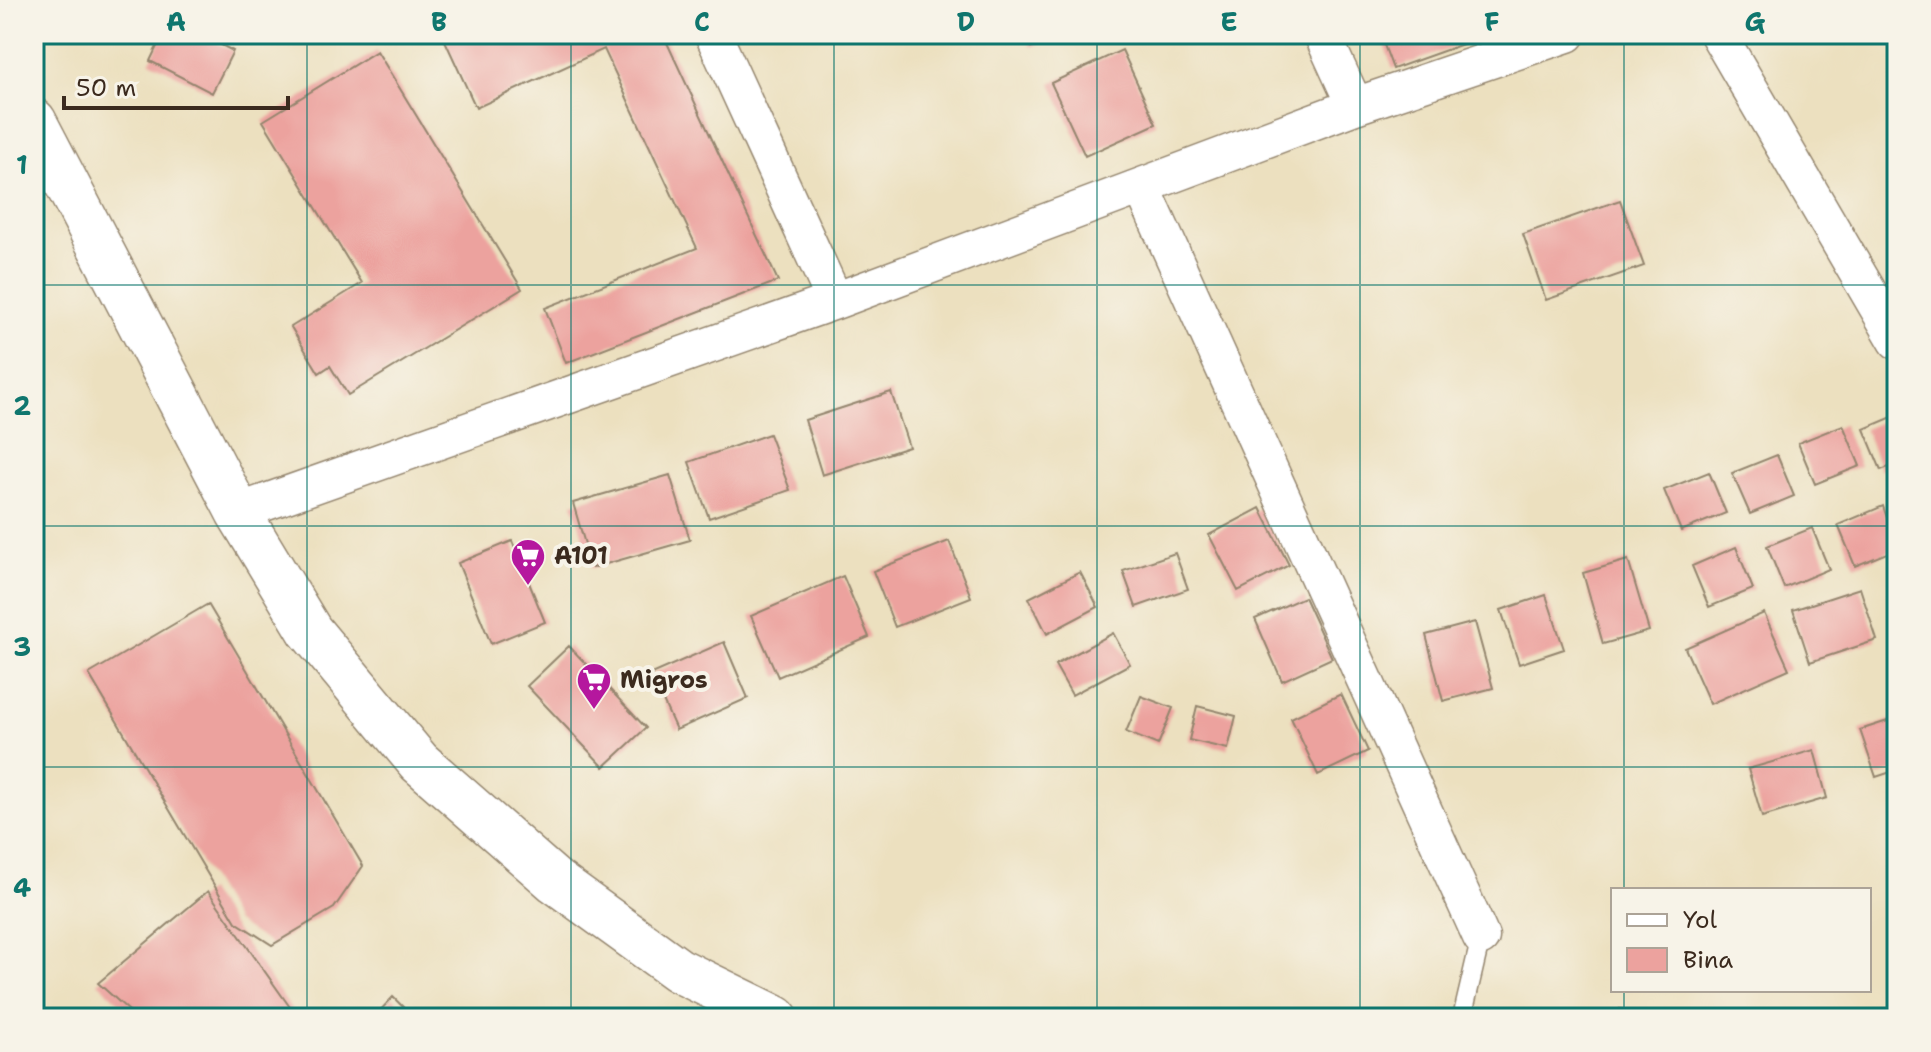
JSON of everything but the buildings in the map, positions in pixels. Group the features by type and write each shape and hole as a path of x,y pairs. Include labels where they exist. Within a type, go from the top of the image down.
{"main road":[{"path":"34,121 238,512 310,631 419,762 555,881 678,970 776,1018"}],"street":[{"path":"713,34 835,301"},
{"path":"1322,34 1355,106"},
{"path":"238,512 835,301 1355,106 1567,34"},
{"path":"1718,34 1897,341"},
{"path":"1142,187 1481,937"}],"lane":[{"path":"1462,1018 1481,937"}],"place":[{"name":"A101","path":"528,587"},
{"name":"Migros","path":"594,711"}]}
